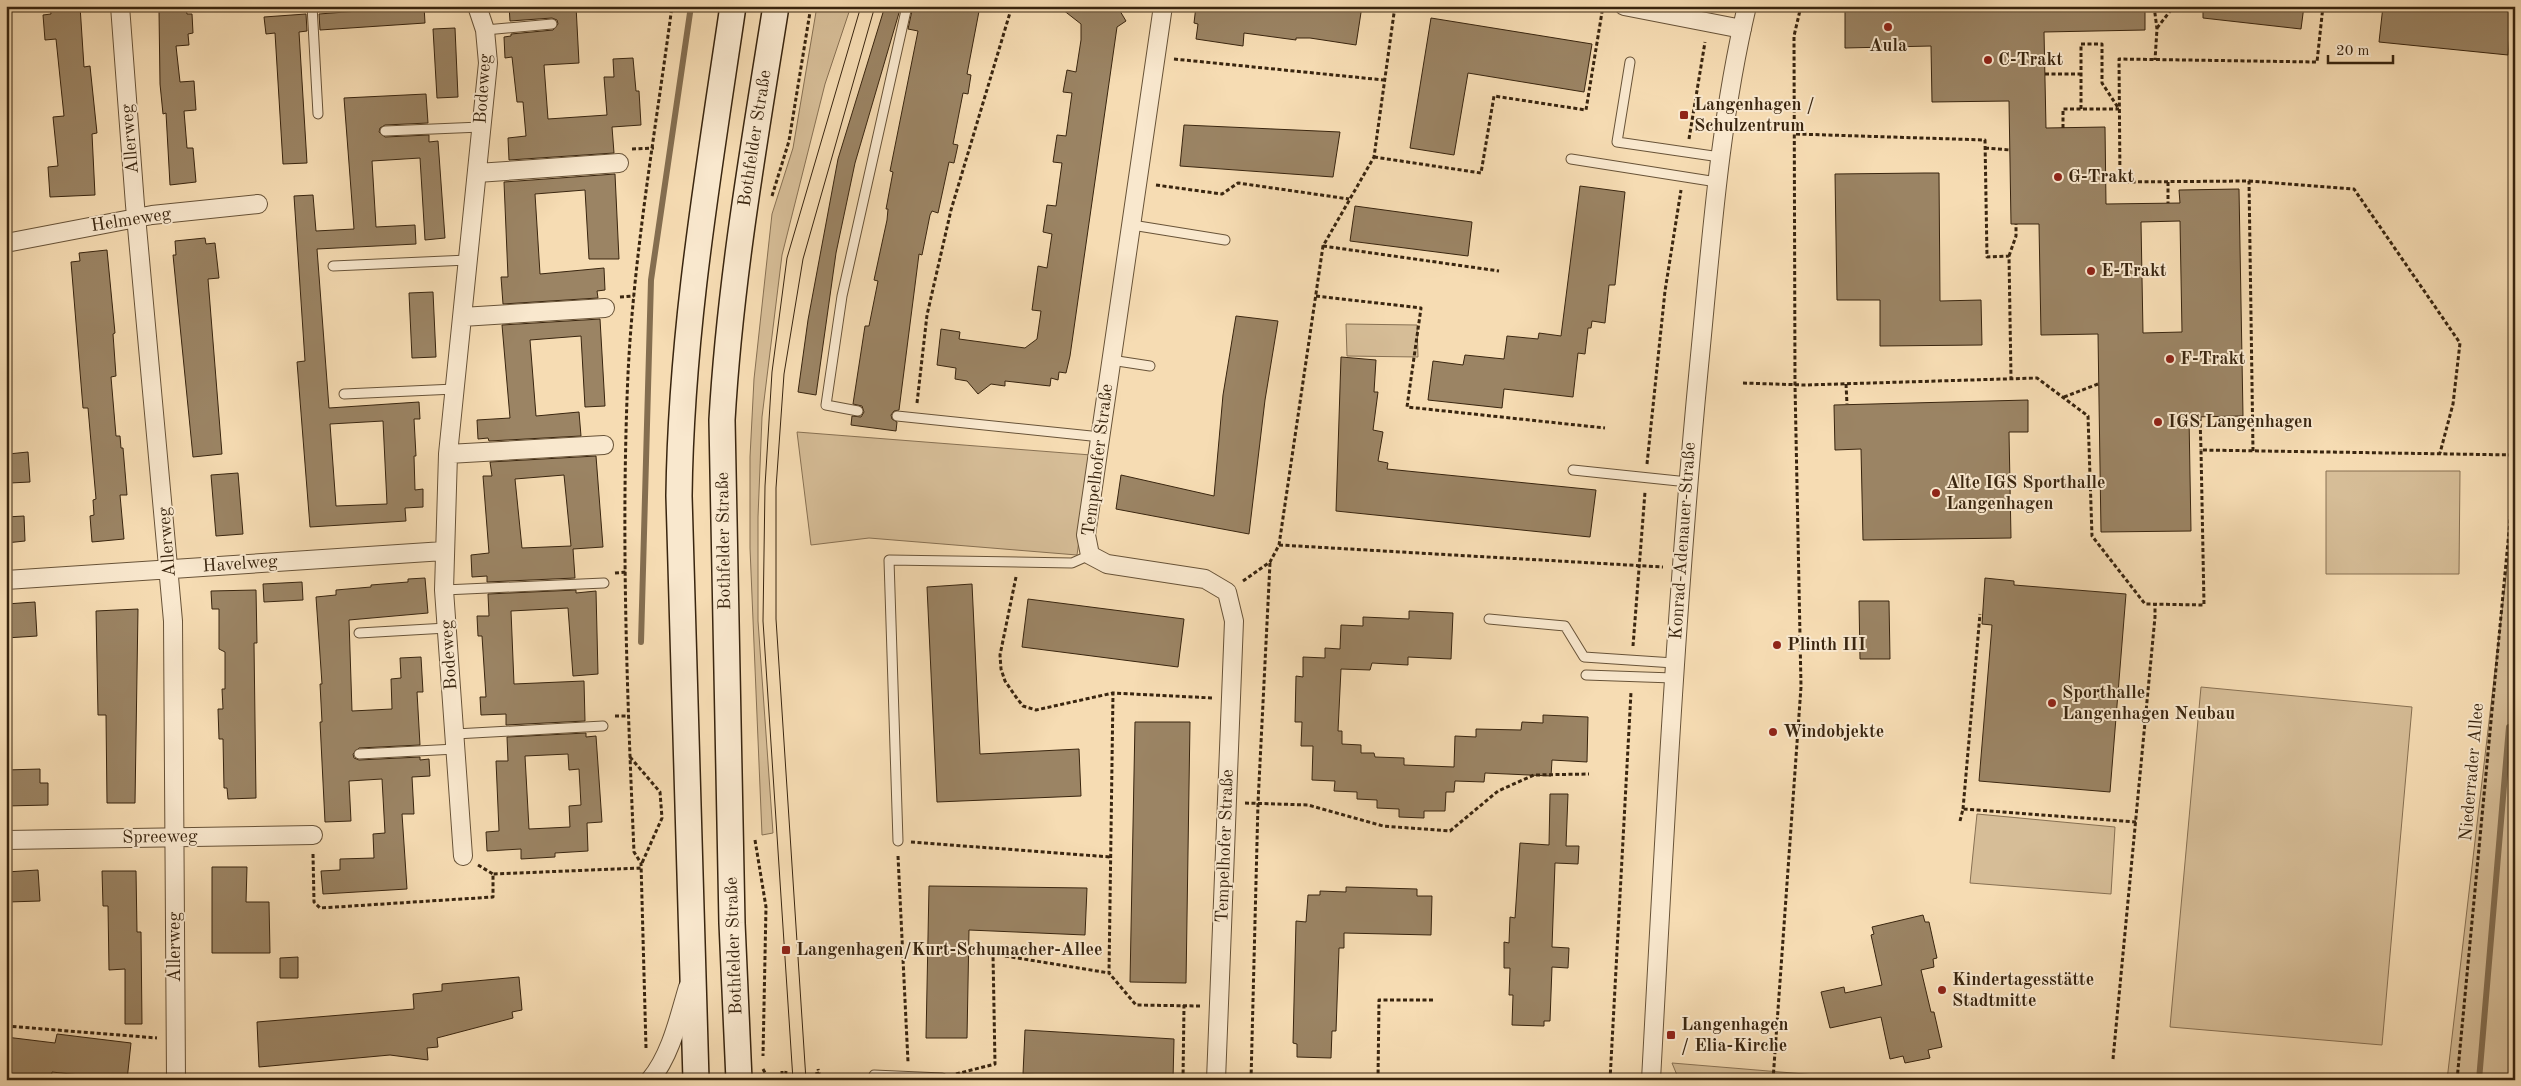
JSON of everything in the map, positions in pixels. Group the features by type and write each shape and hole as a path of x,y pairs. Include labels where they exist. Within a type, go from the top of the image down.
{"main road":[{"path":"696,1080 679,496 680,419 686,343 733,6"},
{"name":"Bothfelder Straße","path":"738,1080 730,843 722,420 726,347 742,225 776,6"}],"street":[{"name":"Allerweg","path":"120,6 173,621 176,1080"},
{"name":"Bodeweg","path":"463,856 444,590 444,551 448,454 488,62 485,30 477,6"},
{"name":"Tempelhofer Straße","path":"1163,6 1086,535 1090,556 1106,564 1205,580 1227,592 1234,620 1216,1080"},
{"path":"1624,6 1742,29"},
{"name":"Konrad-Adenauer-Straße","path":"1651,1080 1674,670 1688,482 1720,157 1728,99 1747,6"},
{"path":"476,173 618,163"},
{"name":"Helmeweg","path":"6,243 137,218 258,204"},
{"path":"462,317 605,308"},
{"path":"448,454 604,445"},
{"name":"Havelweg","path":"6,580 444,551"},
{"name":"Spreeweg","path":"6,840 313,835"},
{"path":"650,1080 657,1072 666,1051 693,972"}],"lane":[{"path":"312,6 318,114"},
{"path":"858,411 826,406 842,296 907,6"},
{"path":"485,30 552,24"},
{"path":"1630,62 1617,142 1720,157"},
{"path":"385,130 481,127"},
{"path":"1571,159 1717,182"},
{"path":"1132,226 1225,240"},
{"path":"333,266 468,260"},
{"path":"1111,360 1150,366"},
{"path":"344,394 455,389"},
{"path":"898,416 1101,437"},
{"path":"1573,470 1688,482"},
{"path":"898,841 889,560 1072,563 1090,556"},
{"path":"444,590 604,583"},
{"path":"1489,619 1565,626 1584,657 1632,661 1674,670"},
{"path":"359,633 447,628"},
{"path":"1586,675 1631,676 1674,670"},
{"path":"360,754 602,726"},
{"path":"874,1074 943,1079"}],"path":[{"path":"641,864 634,852 628,716 626,434 634,296 672,6"},
{"path":"769,205 789,142 811,6"},
{"path":"915,419 927,315 950,210 1012,6"},
{"path":"1251,1080 1258,803 1270,562 1279,545 1323,246 1374,157 1396,6"},
{"path":"1374,157 1481,173 1494,96 1586,110 1603,6"},
{"path":"1773,1080 1801,687 1795,384 1796,134 1794,36 1800,6"},
{"path":"2154,6 2157,28 2155,60"},
{"path":"2157,28 2174,6"},
{"path":"2323,6 2317,62 2119,59 2120,182 2249,181 2354,189 2460,343 2452,404 2440,453"},
{"path":"1687,153 1708,23"},
{"path":"2081,109 2081,44 2102,44 2102,83 2120,109"},
{"path":"1156,57 1384,80"},
{"path":"2045,74 2081,74"},
{"path":"2063,128 2063,110 2120,109"},
{"path":"1796,134 1985,140 1987,256 2009,256"},
{"path":"641,149 654,148"},
{"path":"1985,148 2010,150"},
{"path":"1632,661 1646,478 1665,291 1683,177"},
{"path":"2249,181 2253,450"},
{"path":"1138,182 1222,194 1238,182 1350,200"},
{"path":"2168,182 2168,203"},
{"path":"2011,378 2009,256 2016,236 2016,224"},
{"path":"1323,246 1500,271"},
{"path":"619,297 634,296"},
{"path":"1316,296 1421,308 1407,407 1606,428"},
{"path":"1743,383 1846,384 2037,378 2088,416 2092,536 2145,604 2204,605 2200,417"},
{"path":"1846,384 1847,404"},
{"path":"2063,397 2098,384"},
{"path":"2201,450 2515,455"},
{"name":"Niederrader Allee","path":"2457,1080 2515,468"},
{"path":"1279,545 1681,567"},
{"path":"1018,561 1000,655 1001,669 1005,681 1023,706 1036,710 1114,693 1230,699"},
{"path":"1227,592 1270,562"},
{"path":"612,573 626,572"},
{"path":"2114,1059 2155,604"},
{"path":"1960,821 1963,809 1980,614"},
{"path":"1610,1080 1631,676"},
{"path":"1109,973 1114,693"},
{"path":"609,716 628,716"},
{"path":"630,757 660,792 662,818 641,864 646,1053"},
{"path":"1227,802 1308,805 1383,826 1450,831 1498,790 1534,776 1589,774"},
{"path":"1963,809 2136,822"},
{"path":"313,835 314,902 320,908 493,897 493,874 641,868"},
{"path":"755,835 766,907 763,1071 768,1080"},
{"path":"908,1065 898,841 1111,857"},
{"path":"943,1079 995,1064 993,954 1109,973 1136,1005 1219,1006"},
{"path":"1378,1080 1379,1000 1434,1000"},
{"path":"1183,1080 1184,1005"},
{"path":"6,1026 175,1040"},
{"path":"784,1071 784,1080"},
{"path":"816,1071 816,1080"}],"shaded area":[{"path":"817,6 851,6 825,84 782,255 762,417 758,517 758,621 773,833 762,835 750,548 750,457 754,379 772,214 793,148"},
{"path":"1346,324 1417,325 1418,357 1347,356"},
{"path":"797,432 1091,455 1077,555 869,538 811,545"},
{"path":"2326,471 2460,471 2459,574 2326,574"},
{"path":"2515,500 2515,1080 2447,1080"},
{"path":"2201,687 2412,707 2382,1045 2170,1027"},
{"path":"1977,814 2115,827 2111,894 1970,883"},
{"path":"1672,1063 1877,1080 1679,1080"}],"building":[{"path":"50,6 80,6 84,67 90,66 97,133 92,134 95,195 50,197 48,167 58,166 53,117 64,116 56,39 45,40 43,15 51,14"},
{"path":"424,6 425,23 320,30 319,14"},
{"path":"509,6 576,6 579,63 544,65 548,119 607,115 604,77 614,77 613,59 633,58 636,91 639,91 641,125 612,127 614,153 509,160 508,138 526,136 523,102 517,102 512,57 505,58 504,37 511,36 511,34 553,30 558,24 557,20 552,18 510,21"},
{"path":"885,6 901,6 855,163 836,253 816,395 798,392 808,320 838,159"},
{"path":"913,6 980,6 967,74 971,75 968,94 963,93 953,144 958,145 954,163 949,162 938,213 932,211 930,215 922,255 919,254 899,410 894,411 891,415 892,419 897,422 896,431 851,425 852,416 861,417 864,412 862,406 853,404 865,326 869,326 878,281 874,280 887,220 888,209 886,209 893,172 890,171 918,31 908,29"},
{"path":"1058,6 1089,6 1102,10 1117,6 1126,21 1117,27 1070,356 1066,373 1059,372 1058,380 1051,378 1050,386 1005,381 1005,386 991,384 978,394 967,381 955,379 956,368 937,365 941,329 960,332 959,339 1025,348 1037,339 1041,311 1032,310 1038,266 1047,268 1052,234 1043,232 1047,205 1056,206 1062,163 1053,162 1057,135 1066,136 1072,93 1063,92 1067,70 1076,72 1081,40 1081,24"},
{"path":"1196,6 1362,6 1356,45 1310,38 1296,38 1296,40 1244,33 1243,46 1196,39 1198,24 1194,23"},
{"path":"1845,6 1930,6 1930,8 2145,6 2145,30 2044,32 2046,128 2105,127 2106,204 2180,203 2179,190 2239,189 2243,416 2189,417 2191,531 2101,532 2098,334 2041,335 2039,224 2011,224 2009,101 1932,102 1931,46 1845,48","holes":["2180,221 2182,332 2143,333 2141,222"]},
{"path":"2203,6 2304,6 2301,29 2203,18"},
{"path":"2383,6 2513,6 2508,55 2379,42"},
{"path":"186,9 187,14 192,14 193,33 188,34 189,45 176,46 180,82 194,81 196,110 184,111 187,148 193,148 196,182 170,185 166,113 163,114 160,84 159,11"},
{"path":"306,14 307,31 299,32 307,163 283,164 275,33 266,34 264,17"},
{"path":"1431,18 1592,44 1584,92 1468,73 1454,155 1410,148"},
{"path":"455,28 458,97 437,98 433,29"},
{"path":"426,94 428,123 385,125 380,128 379,132 385,137 429,135 429,142 438,141 445,238 425,240 420,158 372,161 376,227 415,225 416,244 317,249 329,408 419,402 420,419 414,419 415,490 423,489 423,507 405,508 406,521 310,527 297,362 305,361 294,196 313,195 316,231 354,229 344,98","holes":["383,421 387,504 336,506 330,424"]},
{"path":"1184,125 1340,132 1333,177 1180,166"},
{"path":"1939,173 1940,301 1981,300 1982,345 1880,346 1880,300 1837,300 1835,174"},
{"path":"615,174 619,259 589,259 585,190 535,194 540,274 604,268 605,290 597,291 598,298 503,304 501,277 508,277 504,182"},
{"path":"1580,186 1625,192 1615,285 1609,285 1605,323 1592,321 1591,328 1588,328 1585,354 1578,353 1573,397 1504,389 1502,408 1428,400 1433,361 1463,365 1465,355 1504,359 1507,336 1538,339 1539,333 1561,336"},
{"path":"1355,206 1472,222 1468,256 1350,241"},
{"path":"205,238 206,244 215,243 219,278 208,279 222,454 193,457 173,255 176,255 175,241"},
{"path":"107,250 115,333 113,334 116,376 111,377 116,436 120,436 121,448 123,448 127,495 120,495 124,539 92,542 90,516 94,515 93,500 96,499 88,408 83,408 71,262 80,261 79,253"},
{"path":"433,292 436,357 412,358 409,293"},
{"path":"1236,316 1278,321 1265,400 1249,534 1116,509 1121,475 1214,496 1223,395"},
{"path":"600,319 605,406 585,407 581,336 530,340 536,416 579,412 581,436 489,441 488,438 478,439 477,420 510,418 502,325"},
{"path":"1341,357 1376,360 1374,392 1378,392 1373,430 1383,432 1378,461 1388,463 1387,469 1596,490 1590,537 1336,511"},
{"name":"Alte IGS Sporthalle Langenhagen","path":"2028,400 2028,432 2009,432 2011,538 1863,540 1861,449 1835,450 1834,405"},
{"path":"28,452 30,482 10,483 8,454"},
{"path":"596,456 603,547 573,549 575,578 487,582 487,576 472,577 471,555 489,553 483,476 492,476 490,462","holes":["564,475 571,546 522,548 515,479"]},
{"path":"238,473 243,534 216,536 211,475"},
{"path":"24,516 25,541 6,543 6,517"},
{"path":"425,578 428,613 349,620 352,711 392,709 391,679 401,678 400,658 421,657 423,692 417,692 420,745 359,748 353,754 354,758 359,760 420,757 420,760 429,759 430,776 412,777 414,814 402,814 407,889 323,894 321,871 340,870 340,859 374,858 373,834 385,833 382,779 349,781 351,821 325,822 320,722 322,722 320,684 322,684 316,597 336,595 336,590 371,587 371,585 408,582 408,579"},
{"name":"Sporthalle Langenhagen Neubau","path":"1985,578 2014,581 2014,585 2126,594 2110,792 1979,781 1992,625 1982,624"},
{"path":"302,582 303,600 264,602 263,584"},
{"path":"972,584 980,754 1079,749 1081,796 937,802 927,587"},
{"path":"256,590 257,643 254,643 256,798 228,799 227,788 224,788 223,739 219,739 218,709 223,709 222,689 225,689 225,652 219,649 219,609 212,609 211,591"},
{"path":"576,590 576,593 596,591 598,674 573,676 568,608 511,611 514,684 584,681 585,721 506,725 506,714 481,715 480,697 486,697 482,636 478,636 477,616 489,616 488,594"},
{"path":"1028,599 1184,619 1178,667 1022,647"},
{"path":"1859,601 1889,601 1890,659 1860,659"},
{"path":"35,602 37,636 6,638 6,604"},
{"path":"138,609 135,803 107,803 106,715 98,715 96,611"},
{"path":"1409,611 1453,613 1451,659 1408,657 1408,665 1372,663 1370,670 1341,669 1338,731 1342,731 1342,744 1361,745 1361,753 1374,753 1375,757 1404,758 1404,765 1454,767 1455,736 1476,737 1476,729 1521,730 1522,722 1543,723 1543,715 1588,717 1587,762 1552,760 1551,776 1485,773 1484,782 1455,781 1454,792 1446,792 1445,811 1424,811 1424,818 1399,817 1399,809 1377,808 1377,800 1357,799 1357,792 1334,791 1335,781 1312,780 1313,746 1301,746 1302,722 1295,722 1296,676 1303,677 1303,657 1325,658 1325,648 1340,649 1341,625 1363,626 1363,617 1409,619"},
{"path":"1135,722 1190,722 1186,983 1130,982"},
{"path":"586,733 586,737 596,736 602,822 587,823 588,851 555,853 555,857 521,859 521,849 487,851 486,832 499,831 496,761 508,761 507,737","holes":["568,754 569,770 579,769 581,805 569,806 570,827 529,829 525,756"]},
{"path":"40,769 40,783 48,783 48,805 6,806 6,770"},
{"path":"1550,794 1568,794 1566,846 1579,846 1578,864 1555,863 1552,947 1569,948 1568,968 1552,967 1550,1021 1544,1021 1544,1026 1512,1025 1513,995 1509,995 1510,968 1504,968 1504,942 1509,943 1510,917 1515,918 1520,843 1549,845"},
{"path":"212,867 247,867 246,902 269,902 270,953 212,953"},
{"path":"38,870 40,901 8,902 6,872"},
{"path":"102,871 136,871 137,932 141,932 142,1024 125,1024 125,969 109,970 108,906 103,906"},
{"path":"929,886 1087,888 1085,935 969,930 967,1038 926,1038"},
{"path":"1346,887 1417,889 1417,896 1432,896 1431,935 1344,933 1344,948 1339,948 1336,1031 1332,1031 1331,1058 1297,1057 1297,1044 1293,1043 1296,921 1306,922 1308,895 1320,895 1320,891 1346,892"},
{"path":"1923,915 1925,922 1929,922 1937,958 1933,959 1934,967 1921,970 1942,1047 1928,1050 1930,1058 1905,1063 1903,1056 1890,1059 1881,1017 1830,1028 1821,992 1844,987 1845,993 1882,985 1871,935 1874,934 1872,927"},
{"path":"298,957 298,978 280,978 280,958"},
{"path":"519,977 522,1010 512,1012 513,1018 437,1038 438,1047 427,1048 428,1060 390,1055 259,1067 257,1022 414,1009 413,994 442,991 442,984"},
{"path":"1025,1030 1174,1039 1173,1080 1023,1074"},
{"path":"57,1034 131,1043 127,1080 52,1072 51,1080 6,1077 6,1037 55,1043"}],"waterway":[{"path":"641,642 651,280 691,6"},
{"path":"2479,1080 2509,727 2515,727"}],"tram line":[{"path":"793,1080 763,621 765,486 772,372 787,258 861,6"},
{"path":"806,1080 776,619 776,488 784,374 803,259 875,6"}],"place":[{"name":"Aula","path":"1888,27"},
{"name":"C-Trakt","path":"1988,60"},
{"name":"Langenhagen / Schulzentrum","path":"1684,115"},
{"name":"G-Trakt","path":"2058,177"},
{"name":"E-Trakt","path":"2091,271"},
{"name":"F-Trakt","path":"2170,359"},
{"name":"IGS Langenhagen","path":"2158,422"},
{"name":"Alte IGS Sporthalle Langenhagen","path":"1936,493"},
{"name":"Plinth III","path":"1777,645"},
{"name":"Sporthalle Langenhagen Neubau","path":"2052,703"},
{"name":"Windobjekte","path":"1773,732"},
{"name":"Langenhagen/Kurt-Schumacher-Allee","path":"786,950"},
{"name":"Kindertagesstätte Stadtmitte","path":"1942,990"},
{"name":"Langenhagen / Elia-Kirche","path":"1671,1035"}]}
